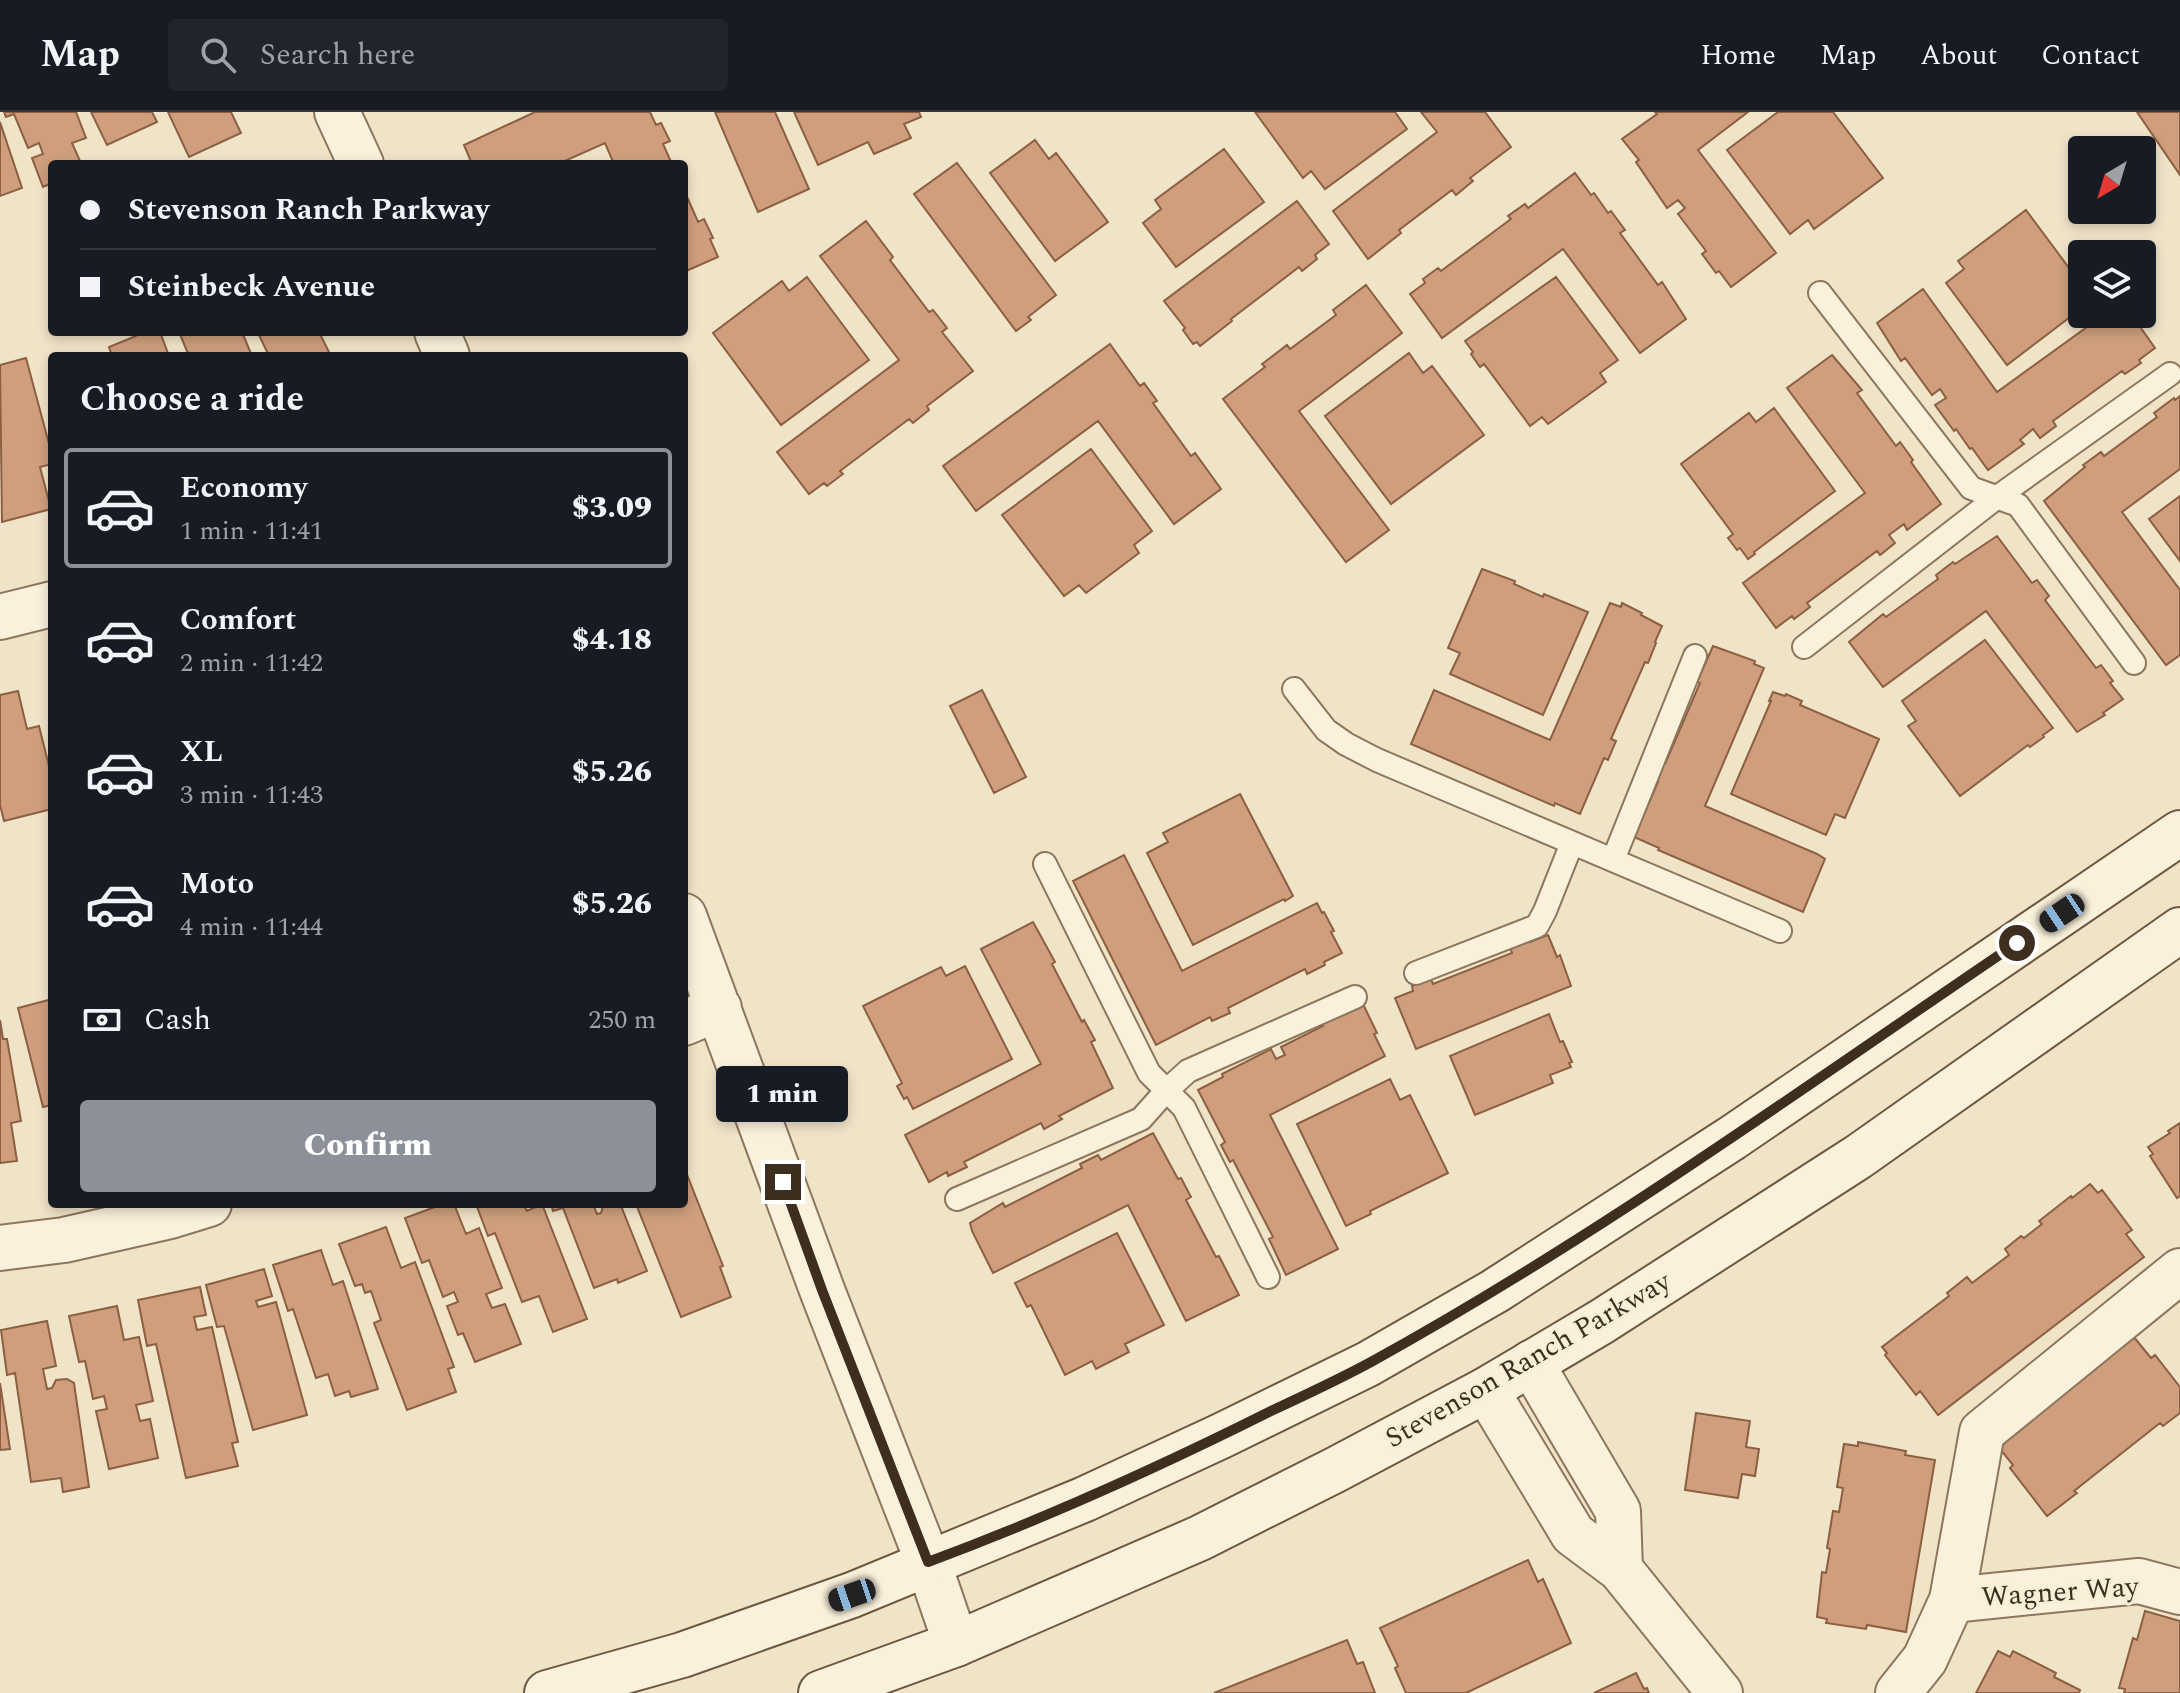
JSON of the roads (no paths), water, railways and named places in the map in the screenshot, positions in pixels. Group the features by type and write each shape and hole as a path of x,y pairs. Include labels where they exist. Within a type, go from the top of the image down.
{"main road":[{"path":"337,112 359,160"},
{"path":"0,617 48,605"},
{"path":"547,1693 682,1655 852,1595 1085,1499 1368,1364 1495,1291 1732,1138 2180,833"},
{"name":"Stevenson Ranch Parkway","path":"821,1693 956,1644 1200,1538 1486,1390 1601,1322 1858,1157 2180,930"},
{"path":"688,939 701,1015 822,1290 928,1562 956,1644"},
{"path":"0,1248 64,1240 196,1208"},
{"path":"1952,1600 1982,1432 2180,1271"},
{"path":"1531,1363 1618,1511 1620,1569"},
{"path":"1486,1390 1573,1534 1620,1569 1720,1693"},
{"name":"Wagner Way","path":"1898,1693 1925,1659 1952,1600 2139,1581 2180,1592"}],"lane":[{"path":"1820,293 1971,488 2018,505 2134,663"},
{"path":"1804,647 1996,498 2170,374"},
{"path":"1613,860 1695,656"},
{"path":"1294,689 1326,730 1377,760 1780,931"},
{"path":"1416,973 1537,926 1572,843"},
{"path":"1045,864 1149,1073 1184,1108 1268,1277"},
{"path":"957,1199 1141,1119 1188,1071 1355,997"}]}
